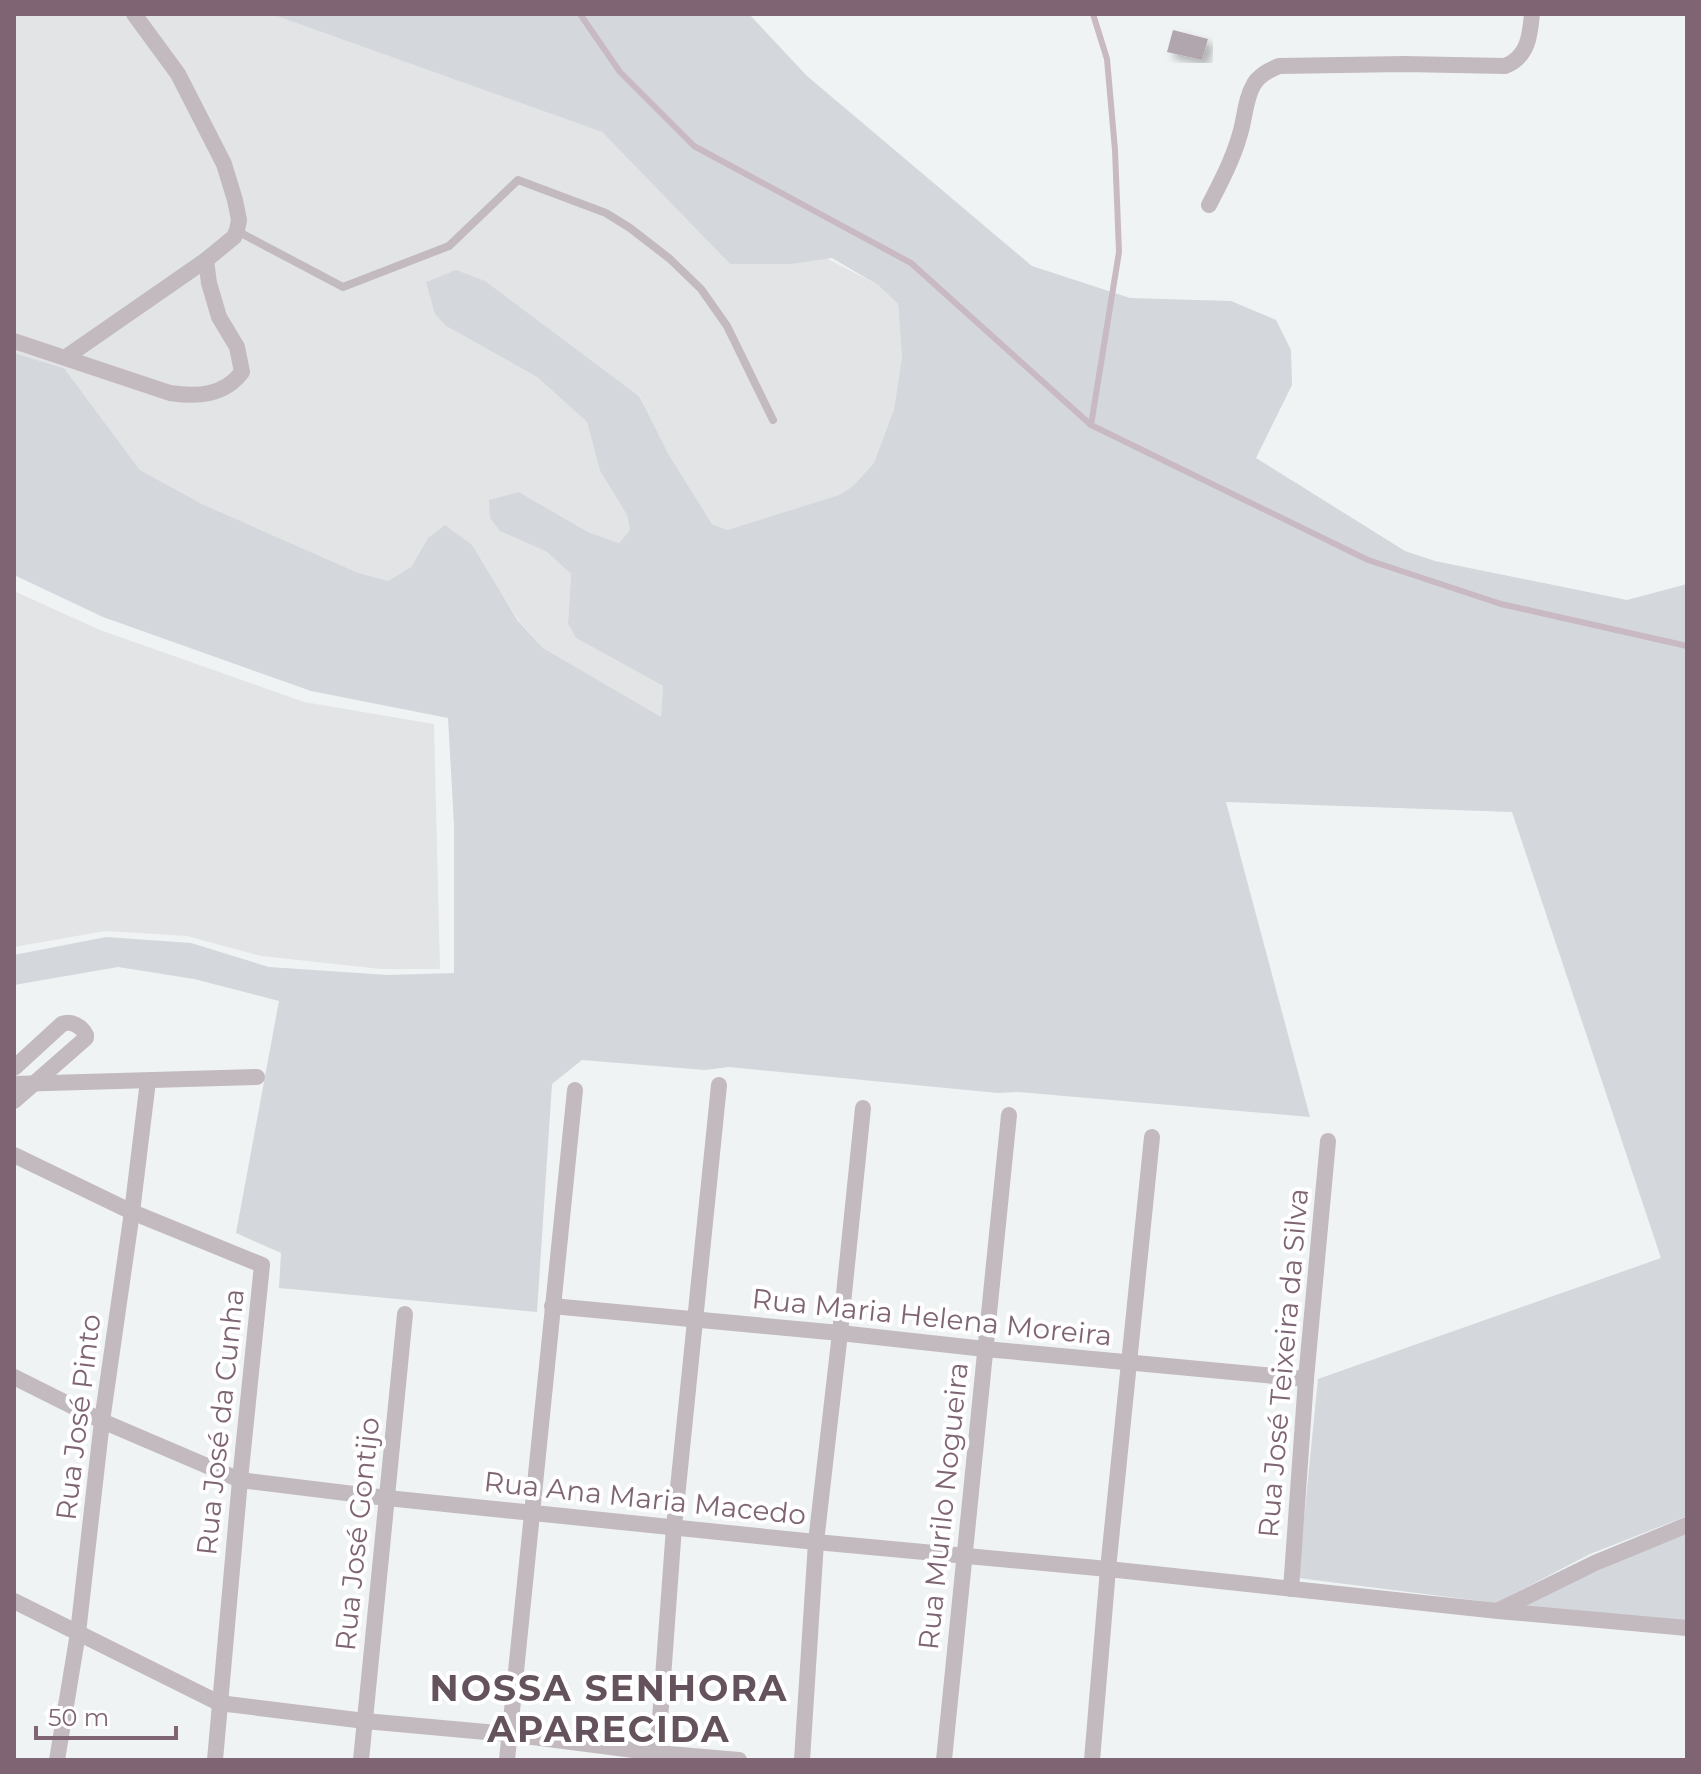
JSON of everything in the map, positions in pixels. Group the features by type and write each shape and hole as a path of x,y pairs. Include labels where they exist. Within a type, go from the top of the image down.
{"street":[{"path":"66,357 206,260 234,237 239,220 224,164 178,74 134,14"},
{"path":"1209,205 1230,165 1254,83 1262,75 1279,66 1505,66 1516,61 1529,41 1532,14"},
{"path":"14,341 170,393 189,396 224,389 242,372 237,347 219,317 206,260"},
{"path":"14,1068 58,1026 73,1023 85,1032 86,1038 14,1101"},
{"path":"14,1084 257,1077"},
{"name":"Rua José Pinto","path":"57,1760 78,1633 102,1421 148,1081"},
{"path":"657,1757 674,1527 719,1085"},
{"path":"507,1760 575,1090"},
{"path":"802,1760 816,1542 863,1108"},
{"name":"Rua Murilo Nogueira","path":"944,1760 1009,1115"},
{"path":"1092,1760 1152,1137"},
{"name":"Rua José Teixeira da Silva","path":"1291,1589 1328,1141"},
{"name":"Rua José da Cunha","path":"14,1155 132,1212 262,1265 215,1760"},
{"name":"Rua Maria Helena Moreira","path":"552,1306 1306,1379"},
{"name":"Rua José Gontijo","path":"361,1760 405,1314"},
{"name":"Rua Ana Maria Macedo","path":"14,1377 102,1421 240,1480 816,1542 1687,1628"},
{"path":"1498,1611 1595,1563 1687,1525"},
{"path":"14,1601 219,1703 508,1734 657,1757 739,1760"}],"lane":[{"path":"237,230 343,287 449,246 518,180 606,213 670,259 701,289 727,326 773,420"}],"shaded area":[{"path":"14,14 271,14 602,132 730,264 787,264 826,258 878,285 898,304 902,357 894,409 874,463 853,486 839,495 727,530 712,524 669,455 640,396 446,326 537,377 587,422 600,471 627,515 630,530 619,543 588,532 519,492 501,531 547,552 571,574 568,624 576,638 663,686 661,718 543,648 519,621 495,584 428,538 411,567 388,581 356,572 202,504 140,470 64,368 14,353"},
{"path":"271,14 749,14 807,76 1032,266 1130,298 1231,301 1276,320 1291,350 1292,385 1256,458 1405,551 1435,561 1627,600 1687,584 1687,1516 1590,1554 1496,1603 1298,1578 1318,1379 1661,1258 1512,812 1226,802 1310,1117 1018,1092 998,1093 729,1067 705,1070 582,1060 552,1084 537,1312 279,1288 281,1253 236,1233 279,1001 194,979 118,967 14,985 14,955 106,937 191,943 269,967 388,975 454,973 454,825 448,718 311,691 103,617 14,575 14,353 64,368 140,470 202,504 356,572 388,581 411,567 428,538 445,525 472,545 518,621 543,648 661,717 663,686 576,638 568,624 571,574 547,552 500,531 490,518 489,500 519,492 588,532 619,543 630,530 627,515 600,471 587,422 537,377 446,326 435,314 426,282 456,270 485,281 640,397 669,455 712,524 727,530 839,495 853,486 874,463 894,409 902,357 898,304 878,285 832,258 790,264 730,264 602,132"},
{"path":"14,591 100,630 304,702 434,724 440,969 381,969 261,956 187,936 105,931 14,947"},
{"path":"1687,1531 1687,1622 1514,1608"}],"building":[{"path":"1173,30 1208,39 1202,60 1167,52"}],"waterway":[{"path":"580,14 620,72 694,146 911,263 1091,425 1368,560 1501,604 1687,646"},
{"path":"1091,425 1119,252 1107,59 1093,14"}],"district":[{"name":"NOSSA SENHORA APARECIDA","path":"609,1708"}]}
